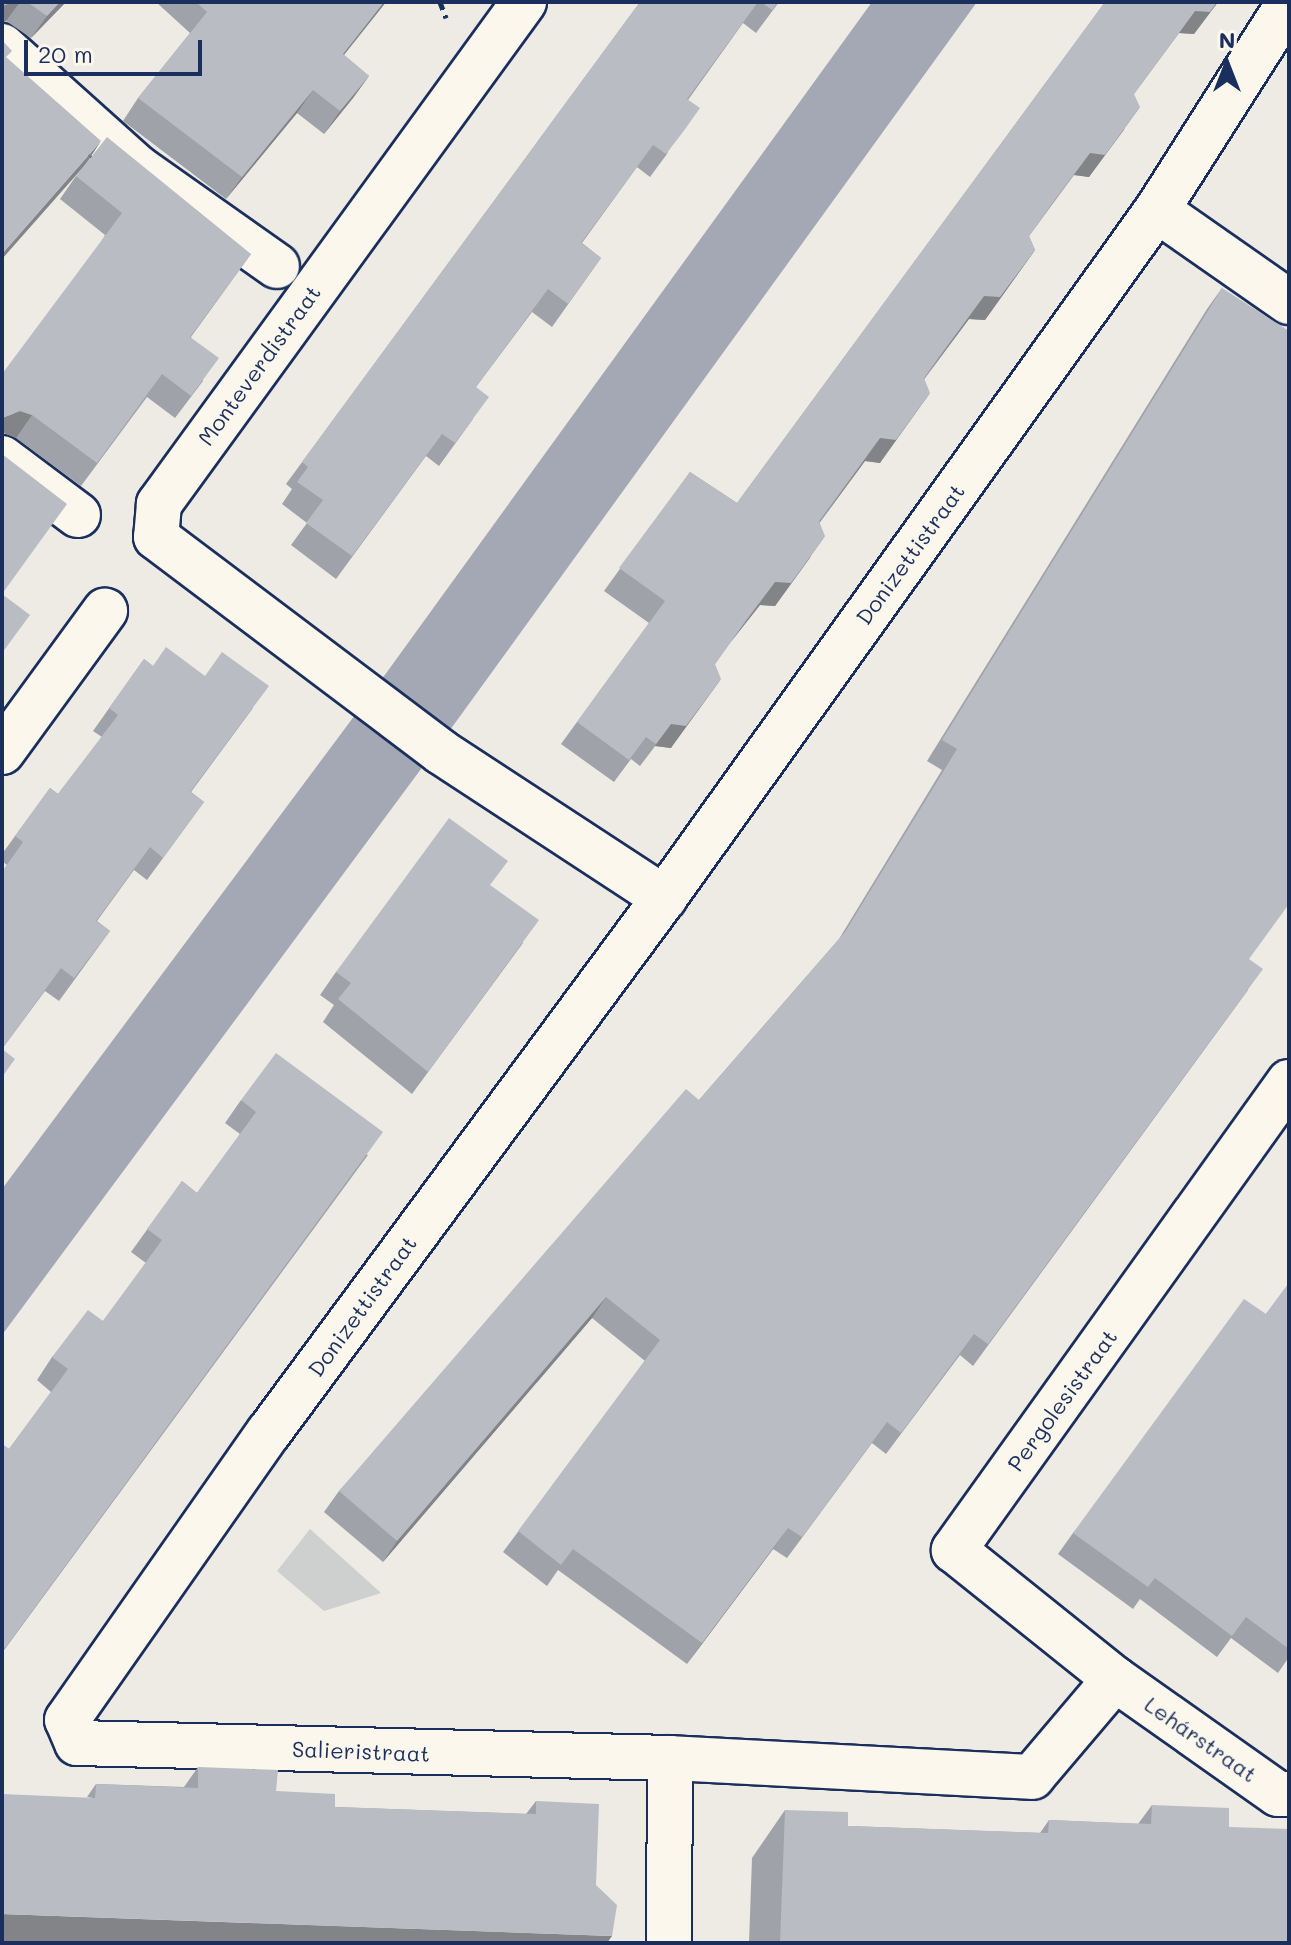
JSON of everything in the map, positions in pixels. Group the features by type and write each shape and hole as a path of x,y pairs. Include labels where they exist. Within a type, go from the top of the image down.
{"street":[{"name":"Monteverdistraat","path":"524,2 159,504 156,537 441,752 664,898"},
{"name":"Donizettistraat","path":"67,1720 269,1432 664,898 1157,210 1289,3"},
{"name":"Monteverdistraat","path":"2,46 138,168 277,266"},
{"path":"1157,210 1289,302"},
{"path":"2,458 78,515"},
{"path":"2,752 105,611"},
{"name":"Pergolesistraat","path":"1115,1679 954,1550 1289,1082"},
{"name":"Salieristraat","path":"67,1720 77,1743 670,1758 1032,1777 1115,1679"},
{"name":"Lehárstraat","path":"1115,1679 1278,1794 1289,1794"},
{"path":"669,1943 670,1758"}],"shaded area":[{"path":"872,2 977,2 458,719 2,1335 2,1189 387,672"},
{"path":"310,1529 381,1593 324,1611 277,1571"}],"building":[{"path":"27,2 60,2 47,16"},
{"path":"196,2 384,2 343,54 369,76 340,111 313,90 242,177 138,98 207,12"},
{"path":"640,2 758,2 687,99 700,108 683,132 666,154 653,145 581,243 601,258 568,304 548,289 476,387 489,397 455,443 442,434 352,556 306,523 323,500 297,482 308,467 302,462"},
{"path":"761,2 778,2 772,10"},
{"path":"1105,2 1217,2 1210,12 1195,11 1134,94 1140,107 1105,155 1090,153 1029,236 1035,250 1000,297 984,296 938,358 924,378 930,393 896,440 880,438 819,521 825,536 791,583 775,582 746,620 715,664 721,679 686,726 671,724 656,744 646,737 629,760 577,722 665,601 619,568 690,472 737,503"},
{"path":"2,40 12,51 6,57 101,141 2,254"},
{"path":"107,137 251,254 190,337 219,358 191,396 162,374 97,463 32,415 20,411 2,418 2,374 122,213 76,176"},
{"path":"1222,288 1289,331 1289,904 1249,959 1263,969 988,1344 974,1334 901,1433 887,1422 802,1537 788,1528 702,1643 573,1549 561,1565 518,1531 660,1340 606,1297 397,1541 339,1491 686,1089 699,1100 845,932 957,749 942,740"},
{"path":"2,454 67,504 2,594"},
{"path":"2,594 30,615 2,653"},
{"path":"166,647 205,676 222,652 269,686 190,792 204,802 163,858 150,847 96,921 110,931 74,978 61,968 2,1049 2,872 23,842 15,836 50,788 58,794 118,715 109,708 144,659 153,666"},
{"path":"449,818 508,861 490,885 539,920 428,1072 338,999 351,983 336,972"},
{"path":"2,1049 15,1059 2,1077"},
{"path":"276,1053 383,1132 5,1648 2,1646 2,1444 9,1449 68,1369 52,1357 88,1310 103,1321 162,1240 147,1229 182,1181 197,1193 256,1112 241,1100"},
{"path":"1289,1283 1289,1649 1246,1617 1232,1636 1155,1578 1148,1587 1073,1533 1244,1299 1266,1314"},
{"path":"198,1767 278,1770 276,1791 335,1794 335,1807 536,1814 536,1801 599,1804 596,1885 617,1905 612,1936 2,1914 2,1794 95,1798 96,1784 198,1788"},
{"path":"1152,1805 1229,1808 1229,1827 1289,1829 1289,1943 780,1943 785,1810 848,1812 848,1826 1048,1833 1049,1820 1151,1824"}]}
